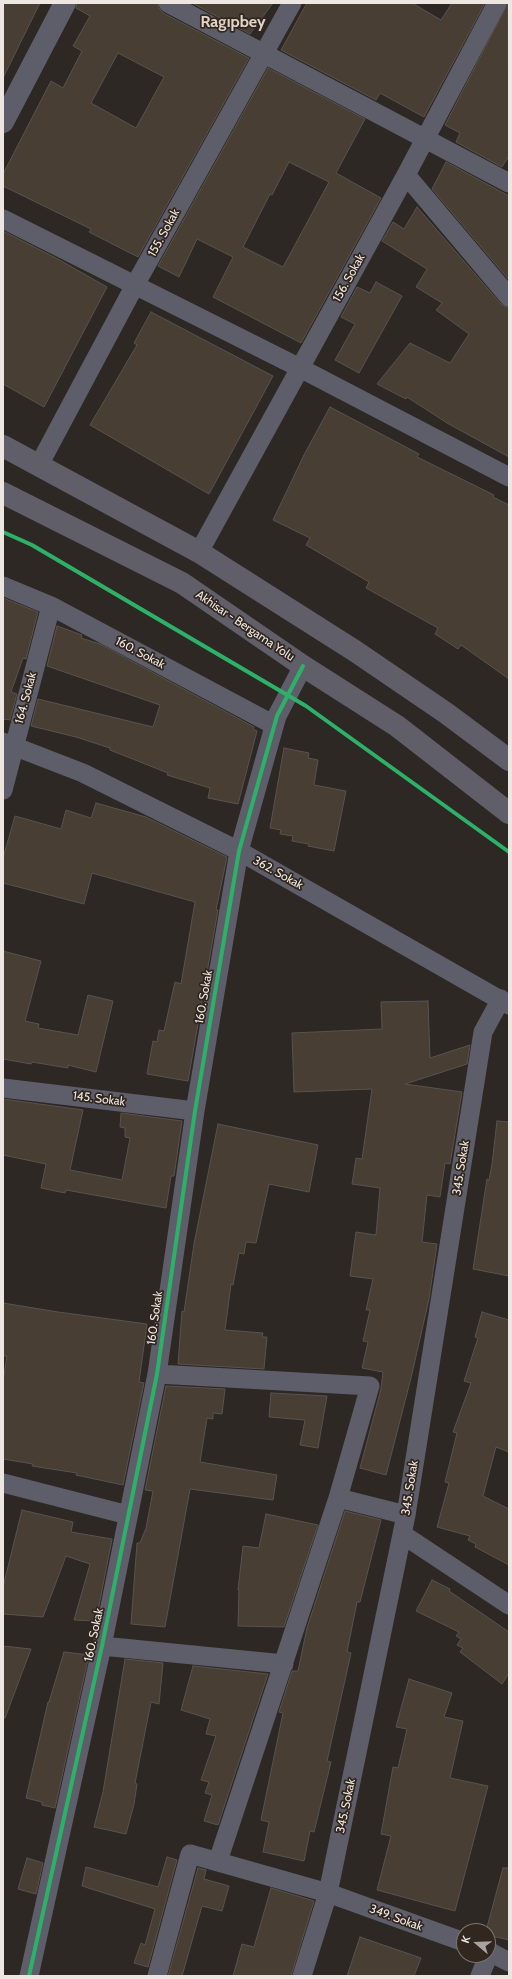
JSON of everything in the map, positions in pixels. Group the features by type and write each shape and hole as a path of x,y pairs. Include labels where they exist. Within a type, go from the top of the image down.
{"main road":[{"path":"3,446 199,552 355,651 446,712 509,760"},
{"name":"Akhisar - Bergama Yolu","path":"3,493 182,584 303,666 397,726 509,813"}],"street":[{"path":"3,122 65,3"},
{"path":"168,3 425,137 509,183"},
{"name":"155. Sokak","path":"39,465 135,285 292,3"},
{"name":"156. Sokak","path":"199,552 406,175 497,3"},
{"path":"406,175 509,297"},
{"path":"3,219 300,368 509,477"},
{"name":"160. Sokak","path":"3,586 51,606 274,725"},
{"name":"164. Sokak","path":"3,790 8,743 51,606"},
{"name":"160. Sokak","path":"29,1976 102,1646 157,1374 195,1111 239,851 277,716 303,666"},
{"name":"362. Sokak","path":"8,743 83,773 239,851 505,1002"},
{"name":"345. Sokak","path":"302,1976 328,1893 406,1514 483,1032 505,1002"},
{"name":"145. Sokak","path":"3,1088 195,1111"},
{"path":"157,1374 370,1386 338,1498 218,1861"},
{"path":"4,1485 128,1514"},
{"path":"338,1498 406,1514"},
{"path":"402,1534 509,1605"},
{"path":"102,1646 284,1664"},
{"name":"349. Sokak","path":"157,1976 190,1854 328,1893 456,1939"},
{"path":"496,1955 509,1962"},
{"path":"480,1976 485,1963"}],"building":[{"path":"3,3 40,3 3,78"},
{"path":"77,3 157,3 163,13 249,58 138,257 89,232 91,229 3,186 3,174 51,81 63,88 82,51 73,46 90,16 76,8","holes":["118,53 164,77 136,128 91,103"]},
{"path":"192,3 273,3 250,34"},
{"path":"307,3 412,3 441,20 452,3 485,3 424,117 380,93 376,100 281,50"},
{"path":"508,3 509,156 502,167 456,142 460,133 445,125"},
{"path":"268,68 365,119 336,173 381,198 301,343 213,297 233,257 197,239 179,277 158,266","holes":["289,162 329,182 283,267 243,247 270,194 272,195"]},
{"path":"446,162 509,196 509,280 432,189"},
{"path":"417,207 501,304 509,308 509,457 447,423 407,397 406,399 377,384 410,343 450,363 469,334 436,310 442,303 416,287 427,269 382,241 393,222 404,229"},
{"path":"3,231 56,258 107,287 44,407 3,384"},
{"path":"376,282 402,296 359,373 335,360 355,324 341,317 357,287 370,293"},
{"path":"151,312 273,376 209,494 90,425 137,345 134,343"},
{"path":"330,407 419,454 417,457 494,495 493,497 509,505 509,679 461,645 458,649 435,634 438,628 366,588 369,582 306,545 310,538 273,520 304,455"},
{"path":"3,598 38,612 26,659 23,658 11,692 17,694 10,720 3,719"},
{"path":"57,626 82,635 81,638 100,644 254,727 253,729 257,731 238,804 208,798 210,788 167,775 168,773 110,750 110,748 76,737 31,726 38,699 153,727 160,705 47,666"},
{"path":"284,748 309,753 308,758 318,760 314,785 346,791 334,851 292,841 293,836 280,834 281,830 270,828"},
{"path":"96,803 146,817 227,857 216,910 218,910 188,1081 147,1074 153,1041 157,1042 159,1030 164,1031 175,982 181,984 195,902 92,873 84,904 3,883 3,858 15,816 61,829 66,810 91,818"},
{"path":"3,951 41,961 25,1021 39,1024 38,1028 78,1035 88,995 113,1001 96,1072 68,1065 68,1068 3,1059"},
{"path":"428,1001 430,1058 470,1045 467,1064 405,1084 462,1092 450,1164 445,1163 440,1197 427,1195 422,1242 437,1244 429,1299 411,1378 386,1475 360,1468 381,1389 383,1372 362,1368 368,1342 363,1341 370,1310 366,1310 373,1279 350,1276 356,1232 376,1235 380,1188 352,1184 356,1158 362,1159 372,1089 294,1092 292,1033 382,1029 381,1002"},
{"path":"3,1099 83,1110 70,1170 122,1180 130,1138 125,1137 125,1128 120,1127 121,1113 182,1121 174,1176 171,1176 166,1208 66,1190 65,1193 41,1188 46,1164 3,1155"},
{"path":"497,1121 509,1122 509,1276 473,1269 487,1179 489,1180 492,1164"},
{"path":"218,1124 318,1145 309,1192 269,1184 256,1243 246,1242 244,1254 239,1253 233,1285 231,1284 225,1330 263,1333 262,1337 267,1337 264,1369 178,1364 182,1311 184,1312 194,1244"},
{"path":"3,1303 147,1324 139,1382 144,1383 123,1485 76,1475 77,1473 32,1466 33,1464 3,1459 3,1381 7,1356 3,1356"},
{"path":"482,1312 509,1320 509,1452 496,1447 483,1496 509,1509 509,1565 475,1547 476,1544 468,1540 470,1536 437,1527 449,1483 445,1482 457,1433 453,1432 471,1383 464,1381 478,1338 475,1337"},
{"path":"166,1386 225,1389 222,1414 213,1413 213,1419 207,1418 200,1462 277,1475 273,1500 190,1489 165,1627 131,1624 137,1543 140,1543 146,1528 153,1491 145,1490"},
{"path":"271,1393 327,1396 318,1448 300,1445 305,1420 269,1417"},
{"path":"22,1510 73,1522 71,1532 112,1539 96,1621 74,1620 90,1564 66,1556 43,1617 3,1614 3,1587"},
{"path":"345,1511 381,1520 360,1602 357,1602 347,1652 351,1653 327,1761 331,1762 314,1832 310,1831 304,1861 263,1852 269,1822 261,1820 283,1713 279,1712 292,1671 298,1671 307,1628"},
{"path":"266,1514 318,1525 284,1627 238,1626 238,1590 243,1546 259,1548"},
{"path":"432,1580 450,1589 449,1591 509,1632 509,1673 502,1684 460,1652 463,1648 457,1645 461,1639 456,1636 459,1632 416,1611"},
{"path":"3,1646 31,1649 5,1718 3,1718"},
{"path":"64,1652 89,1655 55,1808 42,1805 42,1802 26,1798 48,1702"},
{"path":"125,1659 163,1663 159,1704 151,1702 135,1783 137,1784 134,1804 126,1834 94,1827 103,1792"},
{"path":"193,1666 268,1674 218,1825 204,1821 212,1795 205,1793 209,1782 201,1780 216,1736 206,1734 210,1719 181,1710"},
{"path":"409,1679 452,1693 444,1717 463,1721 450,1778 488,1786 455,1911 377,1890 391,1836 381,1834 393,1767 398,1768 407,1729 396,1727"},
{"path":"167,1857 177,1860 148,1967 134,1963 141,1943 145,1945 155,1909 82,1886 86,1867 158,1887"},
{"path":"27,1858 43,1863 36,1894 18,1889"},
{"path":"198,1868 206,1870 204,1879 229,1886 222,1911 202,1906 182,1976 168,1976"},
{"path":"503,1868 509,1868 509,1940 496,1937 496,1923 488,1923"},
{"path":"271,1888 314,1901 291,1976 233,1976 242,1944 254,1947"},
{"path":"360,1937 421,1958 414,1976 347,1976"}],"cycle path":[{"path":"3,532 32,545 306,706 509,852"},
{"path":"29,1976 102,1646 157,1374 195,1111 239,851 277,716 303,666"}],"district":[{"name":"Ragıpbey","path":"233,22"}]}
